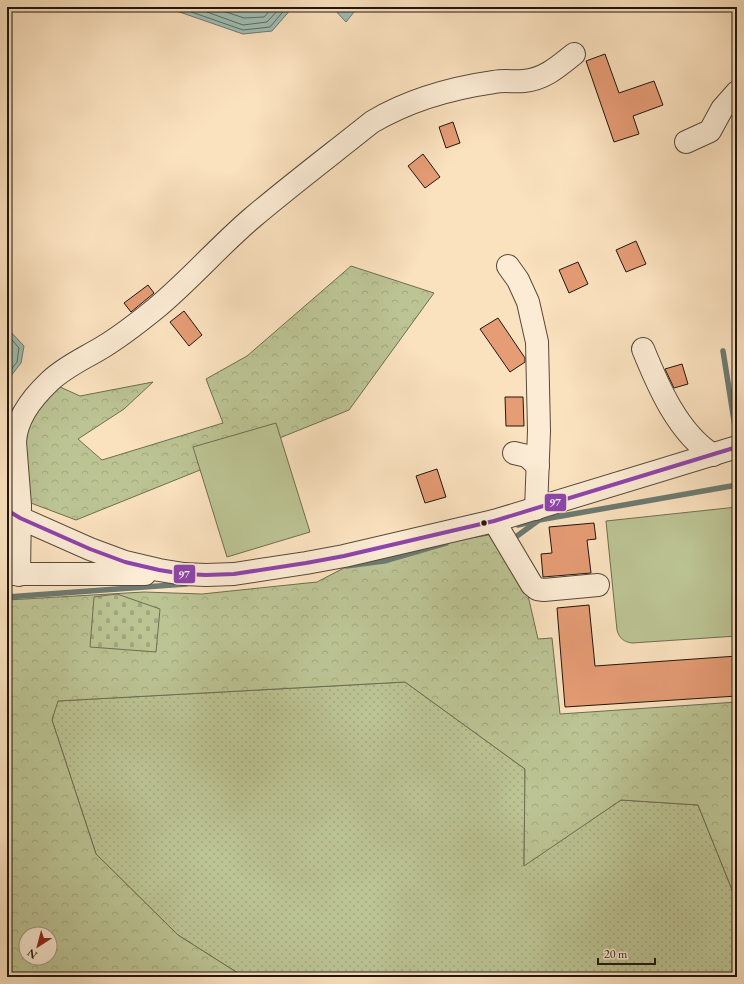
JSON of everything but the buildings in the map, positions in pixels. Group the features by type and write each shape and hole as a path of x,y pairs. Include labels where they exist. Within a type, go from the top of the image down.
{"street":[{"path":"184,574 11,575 14,514 20,505 15,442 17,426 31,402 59,373 110,342 154,310 252,218 372,122 385,114 437,94 495,82 526,81 547,75 574,54"},
{"path":"686,142 710,131 722,108 737,92"},
{"path":"508,266 518,280 528,302 532,326 537,342 539,374 536,509"},
{"path":"643,349 658,384 681,424 704,450 713,455"},
{"path":"14,514 90,549 125,562 184,574 206,576 234,574 306,564 414,541 494,521 737,447"},
{"path":"514,453 527,456 538,466"},
{"path":"494,521 532,585 538,589 544,590 598,585"}],"green space":[{"path":"351,266 434,293 349,410 76,520 7,494 7,416 38,377 80,396 153,382 124,409 78,439 102,460 223,423 206,379 247,356"},
{"path":"276,423 310,532 227,557 193,447"},
{"path":"737,507 737,636 632,643 622,639 617,630 606,521"},
{"path":"494,534 527,591 538,639 552,638 560,714 737,702 737,902 698,805 621,800 524,866 525,769 405,682 58,701 52,720 96,854 178,935 244,977 7,977 7,600 144,592 202,594 317,582 365,557"},
{"path":"117,594 160,609 156,652 90,647 94,597"},
{"path":"405,682 525,769 524,865 621,800 698,805 737,902 737,977 244,977 178,935 96,854 52,720 57,701"}],"water":[{"path":"165,7 292,8 272,31 243,34"},
{"path":"332,7 358,7 346,22"},
{"path":"7,328 24,346 21,363 7,381"}],"waterway":[{"path":"723,351 736,433"},
{"path":"517,536 539,520 737,485"},
{"path":"518,525 539,520"},
{"path":"346,566 384,561 446,543"},
{"path":"7,597 186,584"}],"transit line":[{"name":"97","path":"7,510 20,518 90,549 125,562 184,574 234,574 344,556 494,521 737,447"}]}
